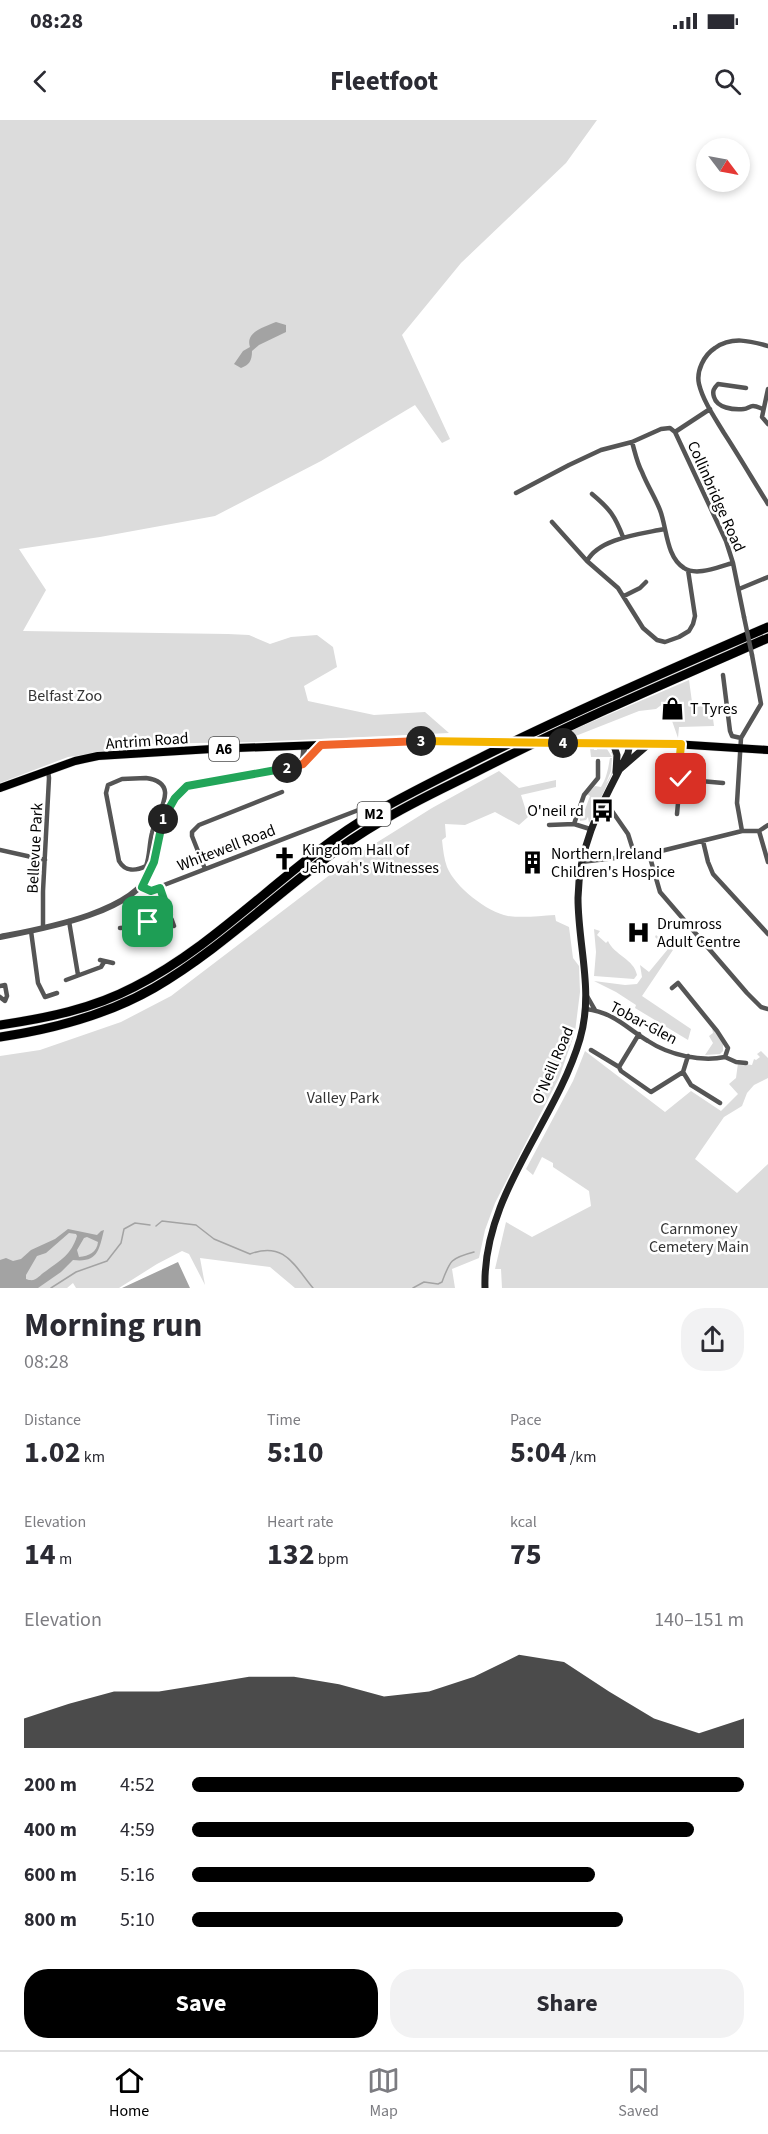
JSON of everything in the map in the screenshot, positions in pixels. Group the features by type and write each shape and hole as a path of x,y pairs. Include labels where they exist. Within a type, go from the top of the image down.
{"highway":[{"name":"M2","path":"0,1025 70,1012 94,1005 134,987 181,959 325,845 375,813 563,717 768,627"},
{"name":"M2","path":"0,1037 64,1024 100,1013 133,999 196,960 329,854 381,821 555,733 768,638"}],"main road":[{"name":"Antrim Road","path":"0,788 75,761 98,756 426,741 651,743 768,750"},
{"path":"613,743 617,755 615,777"},
{"name":"O'Neill Road","path":"485,1288 487,1256 496,1218 509,1187 566,1075 579,1041 586,1009 579,906 581,862 598,808 620,770 630,743"},
{"path":"620,770 651,743"}],"street":[{"path":"768,346 748,340 734,340 720,344 710,351 700,368 698,381 710,409 768,504"},
{"path":"746,388 718,384 713,393 715,400 721,406 744,409 753,406 763,409"},
{"path":"768,389 762,417 768,424"},
{"path":"675,432 710,409"},
{"name":"Collinbridge Road","path":"516,493 601,450 661,429 670,428 675,432 726,541 733,563 761,704"},
{"path":"632,441 640,470 660,510 664,529 678,563 688,570 709,569 733,563"},
{"path":"592,494 615,516 623,537"},
{"path":"552,522 587,561 624,596 643,628 657,640 665,642 679,637 689,631 693,624 688,570"},
{"path":"587,561 590,555 623,537 664,529"},
{"path":"739,589 768,577"},
{"path":"624,596 640,588 646,582"},
{"path":"723,675 731,735 725,747"},
{"path":"742,831 737,803 741,738 761,704 768,704"},
{"path":"731,735 741,738"},
{"path":"661,792 668,795 676,786 681,744"},
{"path":"0,937 69,921 122,901 142,887 151,871 164,815 175,798 187,786 299,765 305,762 321,745"},
{"path":"299,765 303,758 304,746"},
{"path":"574,824 584,795 598,778 598,761"},
{"name":"Bellevue Park","path":"43,928 48,770"},
{"path":"146,777 156,779 163,785 165,801 155,821 149,844 146,866 139,870 128,870 122,867 106,793 108,785 113,781 146,777"},
{"path":"678,779 723,783"},
{"path":"676,786 679,792 677,814"},
{"path":"205,869 192,836 194,828 282,792"},
{"name":"Whitewell Road","path":"142,887 151,891 160,888 374,804"},
{"path":"612,811 628,834 635,856"},
{"path":"328,823 330,830"},
{"path":"549,825 574,824 590,829"},
{"path":"581,862 649,854 742,831 759,831 768,825"},
{"path":"759,831 768,861"},
{"path":"703,841 713,874 768,934"},
{"path":"149,844 157,845"},
{"path":"0,850 45,860"},
{"path":"649,854 660,892 747,993 761,1007 768,1009"},
{"path":"160,888 174,926"},
{"path":"120,928 136,927 169,914"},
{"path":"69,921 78,975"},
{"path":"31,931 38,983 45,998 57,993"},
{"path":"66,980 101,967 102,961 113,963"},
{"path":"672,988 678,983 717,1030 728,1048 725,1056"},
{"path":"0,986 5,985 7,996 4,1001 0,997"},
{"path":"586,996 595,1010"},
{"name":"Tobar-Glen","path":"586,1009 615,1017 660,1048 688,1056 715,1059 725,1056 736,1062 746,1063"},
{"path":"619,1067 639,1034"},
{"path":"591,1050 619,1067 621,1071 651,1092 682,1072 688,1056"},
{"path":"682,1072 691,1085 720,1103"}],"green space":[{"name":"Belfast Zoo","path":"0,120 597,120 566,163 461,263 402,335 450,439 442,443 415,405 321,461 215,516 19,549 46,590 23,631 249,635 270,644 291,637 317,635 333,647 337,667 304,686 308,701 374,715 425,712 449,733 255,742 139,744 113,751 68,757 0,783"},
{"path":"689,680 692,702 711,704 714,726 679,727 678,738 671,718 681,710 672,697 656,709 639,711 573,737 559,736"},
{"path":"590,748 594,750 607,749 612,757 591,757"},
{"path":"615,751 614,770 589,823 588,817 580,821 579,814 583,815 590,796 587,794 595,786 601,787 610,758 612,758 611,771 606,783 610,776 613,768 613,756 611,752"},
{"name":"Valley Park","path":"499,771 519,788 556,780 556,787 521,795 528,817 519,825 495,812 465,825 445,824 446,837 442,840 447,867 457,883 473,898 500,914 514,917 555,915 556,921 569,927 573,958 579,966 580,992 575,1032 559,1078 495,1203 485,1230 479,1258 452,1269 455,1288 295,1288 270,1267 200,1258 205,1285 189,1254 182,1251 119,1288 76,1288 73,1283 67,1288 0,1288 0,1056 40,1050 121,1022 171,996 352,858 432,808"},
{"path":"162,920 170,928 141,939 137,929"},
{"path":"594,929 600,931 597,935 606,943 608,941 632,965 637,975 634,979 594,976 596,952"},
{"path":"656,935 673,950 642,996 691,1029 688,1040 635,1008 636,1005 616,992 594,981 625,985 637,984 642,977 640,965 649,972 668,949 655,937"},
{"path":"712,1028 723,1043 723,1051 720,1054 705,1055 713,1043 709,1036 713,1033"},
{"name":"Carnmoney Cemetery Main","path":"585,1051 665,1112 691,1091 721,1111 738,1094 729,1084 736,1078 738,1063 752,1065 754,1059 760,1057 757,1054 761,1051 768,1058 768,1078 754,1085 747,1093 742,1106 724,1117 695,1159 737,1193 768,1164 768,1288 502,1288 501,1269 495,1269 506,1222 532,1237 591,1206 589,1191 553,1167 553,1163 542,1157 533,1175 526,1169 573,1081"}],"shaded area":[{"path":"276,322 286,325 286,332 259,345 252,351 251,360 246,365 241,368 234,364 243,351 250,347 250,337 253,334"},
{"path":"68,1229 97,1235 104,1230 96,1254 88,1259 73,1260 61,1272 38,1288 0,1288 0,1260 21,1259 31,1250 55,1239","holes":["69,1233 77,1236 72,1248 65,1256 37,1278 26,1279 37,1256 46,1253","87,1237 98,1242 96,1248 92,1253 79,1257 77,1250"]},
{"path":"178,1262 190,1288 122,1288"}],"waterway":[{"path":"156,1226 162,1221 196,1225 214,1239 250,1254 262,1251 280,1253 294,1264 313,1288"},
{"path":"51,1288 76,1272 107,1261 121,1243 124,1229 135,1223 150,1225"},
{"path":"413,1288 424,1282 438,1284 442,1282 452,1261 474,1252"}],"place":[{"name":"T Tyres","path":"672,708"},
{"name":"O'neil rd","path":"602,810"},
{"name":"Kingdom Hall of Jehovah's Witnesses","path":"284,858"},
{"name":"Northern Ireland Children's Hospice","path":"533,862"},
{"name":"Drumross Adult Centre","path":"639,932"}],"route":[{"path":"148,922 169,914 160,888 151,891 142,887 154,862 164,815 185,787 301,765 321,745 426,741 681,744 678,779 681,779"}]}
